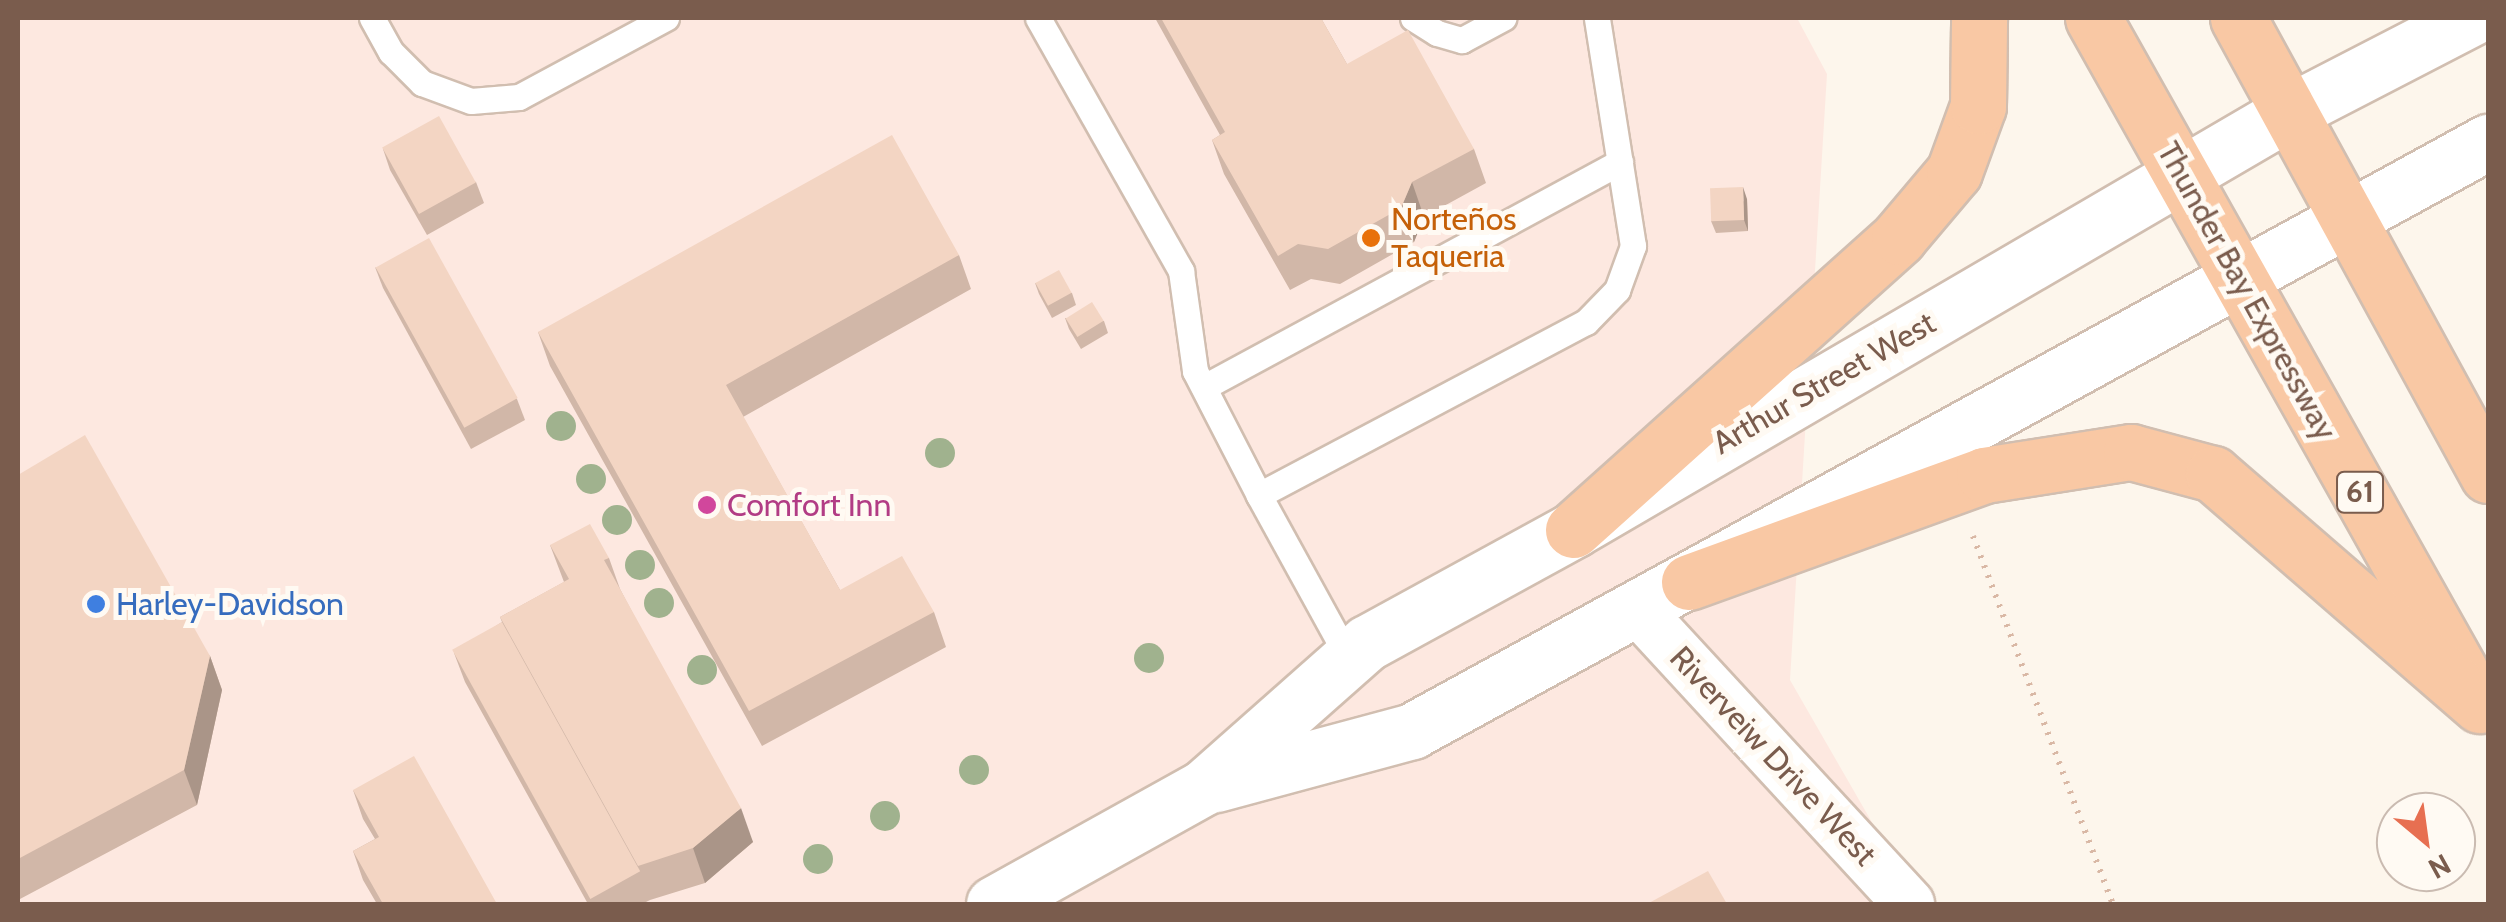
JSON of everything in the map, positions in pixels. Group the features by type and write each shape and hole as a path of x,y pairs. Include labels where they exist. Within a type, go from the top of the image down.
{"highway":[{"path":"1573,530 1899,237 1954,172 1978,106 1980,18"},
{"name":"Thunder Bay Expressway","path":"2093,18 2484,713"},
{"path":"2238,18 2488,475"},
{"path":"1690,582 1953,484 1984,475 2131,452 2212,474 2484,713"}],"main road":[{"name":"Arthur Street West","path":"994,904 1204,787 1367,643 1573,530 2291,112 2471,18"},
{"name":"Arthur Street West","path":"1204,787 1412,731 2488,142"}],"street":[{"name":"Riverveiw Drive West","path":"1636,608 1909,904"}],"lane":[{"path":"372,18 391,52 422,83 471,101 520,97 666,18"},
{"path":"1038,18 1181,271 1195,371 1348,659"},
{"path":"1412,18 1437,33 1462,40 1504,18"},
{"path":"1259,496 1586,322 1618,290 1633,246 1597,18"},
{"path":"1204,388 1620,162"}],"path":[{"path":"1953,484 2113,904"}],"shaded area":[{"path":"18,18 1797,18 1827,74 1790,680 1919,904 18,904"}],"building":[{"path":"1161,18 1321,18 1347,64 1408,30 1474,149 1412,182 1401,208 1328,249 1298,244 1278,256 1212,140 1225,132"},
{"path":"439,116 476,182 419,214 382,148"},
{"name":"Comfort Inn","path":"892,135 959,255 726,385 840,590 902,556 934,612 749,711 538,332"},
{"path":"1743,187 1744,220 1711,221 1710,188"},
{"path":"429,238 518,398 464,428 376,268"},
{"path":"1059,270 1072,293 1048,306 1035,283"},
{"path":"1092,302 1104,321 1077,337 1066,318"},
{"name":"Harley-Davidson","path":"85,435 210,656 184,770 18,859 18,475"},
{"path":"590,524 609,558 604,560 741,808 693,848 638,866 500,617 569,579 550,545"},
{"path":"502,622 640,871 590,899 452,650"},
{"path":"414,756 497,904 383,904 353,851 379,837 353,790"},
{"path":"1708,871 1727,904 1647,904"}],"place":[{"name":"Norteños Taqueria","path":"1371,238"},
{"name":"Comfort Inn","path":"707,505"},
{"name":"Harley-Davidson","path":"96,604"}]}
